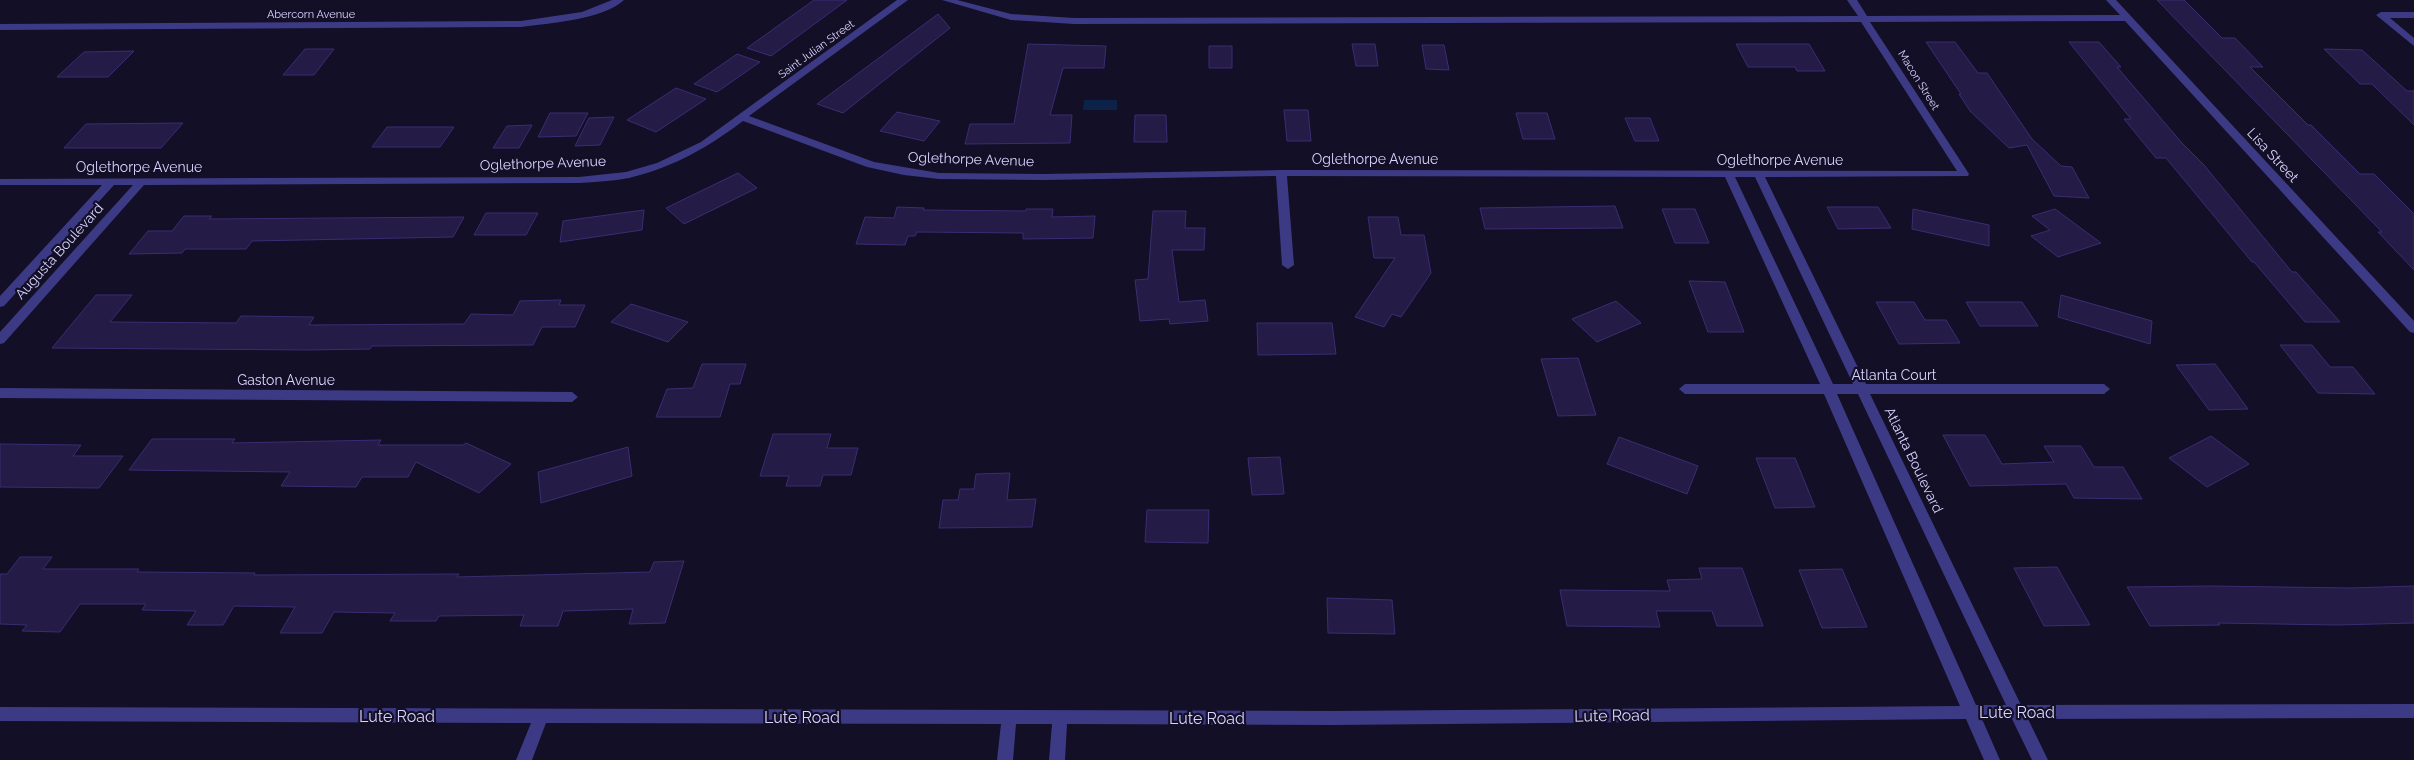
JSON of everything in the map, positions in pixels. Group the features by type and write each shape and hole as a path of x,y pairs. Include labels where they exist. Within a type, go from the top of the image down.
{"street":[{"name":"Abercorn Avenue","path":"0,27 521,24 557,20 591,11 620,0"},
{"name":"Saint Julian Street","path":"744,118 904,0"},
{"path":"947,0 1012,16 1074,21 2128,18"},
{"name":"Macon Street","path":"1852,0 1964,174"},
{"name":"Lisa Street","path":"2111,0 2414,329"},
{"path":"2414,15 2381,15 2414,43"},
{"name":"Oglethorpe Avenue","path":"0,182 579,180 627,175 661,165 705,144 744,118 862,162 904,172 939,176 1044,177 1282,173 1964,174"},
{"path":"1282,173 1288,265"},
{"path":"1729,175 1829,390 1992,760"},
{"name":"Atlanta Boulevard","path":"1759,175 2040,760"},
{"name":"Augusta Boulevard","path":"0,303 112,182"},
{"name":"Augusta Boulevard","path":"0,340 141,182"},
{"name":"Atlanta Court","path":"1685,388 1829,390 2104,389"},
{"name":"Gaston Avenue","path":"0,393 572,397"},
{"name":"Lute Road","path":"0,714 1332,718 1970,712 2414,711"},
{"path":"524,760 541,716"},
{"path":"1004,760 1009,718"},
{"path":"1057,760 1060,718"}],"water":[{"path":"1084,100 1117,100 1117,110 1083,110"}],"building":[{"path":"814,0 847,0 771,56 747,48"},
{"path":"2157,0 2184,0 2222,38 2235,38 2263,67 2250,67 2308,125 2311,125 2360,174 2374,174 2414,214 2414,270 2378,232 2382,232"},
{"path":"938,14 950,28 843,113 817,104"},
{"path":"1926,42 1955,42 1978,73 1987,73 2032,139 2061,166 2072,167 2089,198 2054,196 2027,145 2009,148 1970,111 1959,94 1961,94"},
{"path":"2069,42 2099,42 2121,67 2117,67 2182,143 2204,165 2292,272 2296,272 2340,322 2305,322 2252,262 2166,158 2156,158 2124,119 2131,119"},
{"path":"1028,44 1106,46 1104,68 1063,68 1050,115 1072,115 1070,143 965,144 970,124 1014,124"},
{"path":"1352,44 1375,44 1378,66 1356,66"},
{"path":"1736,44 1809,44 1825,71 1797,71 1795,67 1748,67"},
{"path":"1422,45 1444,45 1449,70 1426,69"},
{"path":"1209,46 1232,46 1232,68 1209,68"},
{"path":"305,49 334,49 314,75 283,75"},
{"path":"2324,49 2362,50 2407,91 2414,91 2414,125 2372,84 2360,84"},
{"path":"134,51 108,77 57,77 84,52"},
{"path":"737,54 760,62 717,92 694,84"},
{"path":"676,88 706,99 656,132 627,120"},
{"path":"1284,110 1308,110 1311,141 1287,141"},
{"path":"897,112 940,121 924,141 880,131"},
{"path":"550,113 588,113 576,136 538,137"},
{"path":"1516,113 1547,113 1555,139 1523,139"},
{"path":"1135,115 1166,115 1167,142 1134,142"},
{"path":"614,117 600,145 575,146 589,118"},
{"path":"1625,118 1650,118 1659,141 1635,141"},
{"path":"183,123 161,148 64,148 86,124"},
{"path":"532,125 519,148 493,148 507,126"},
{"path":"387,127 454,127 440,147 372,147"},
{"path":"738,173 757,188 684,224 666,208"},
{"path":"1615,206 1623,228 1485,229 1480,208"},
{"path":"897,207 924,208 923,210 1026,211 1026,209 1053,209 1052,217 1095,216 1093,238 1023,239 1023,233 917,232 915,236 908,236 905,245 856,244 865,217 894,218"},
{"path":"1827,207 1878,207 1891,228 1838,229"},
{"path":"1662,209 1695,209 1709,243 1675,243"},
{"path":"1913,209 1989,225 1989,246 1912,229"},
{"path":"2055,209 2101,243 2058,257 2031,236 2050,230 2032,216"},
{"path":"644,210 642,230 560,242 563,221"},
{"path":"1153,211 1186,211 1185,228 1205,228 1204,250 1172,250 1179,302 1205,300 1208,321 1170,324 1169,319 1140,321 1135,280 1148,279"},
{"path":"486,213 538,213 526,235 474,235"},
{"path":"184,216 212,216 209,219 464,217 453,237 252,241 246,249 185,249 182,253 129,254 148,231 172,231"},
{"path":"1368,217 1398,217 1401,235 1424,235 1431,273 1401,317 1392,314 1384,327 1355,317 1395,258 1374,258"},
{"path":"1689,281 1725,282 1744,332 1708,332"},
{"path":"96,295 132,295 110,322 236,323 241,316 314,317 309,325 464,324 471,314 513,315 520,301 561,300 559,305 585,305 575,327 542,327 533,345 372,346 370,349 308,350 52,348"},
{"path":"2061,295 2152,321 2150,344 2058,317"},
{"path":"1616,301 1641,323 1597,342 1572,319"},
{"path":"1876,302 1914,302 1925,320 1946,320 1960,343 1899,344"},
{"path":"1966,302 2022,302 2038,326 1980,326"},
{"path":"631,304 688,322 668,342 611,322"},
{"path":"1257,323 1332,323 1336,354 1258,355"},
{"path":"2280,345 2312,345 2330,367 2353,367 2375,394 2318,393"},
{"path":"1578,358 1596,415 1558,416 1541,359"},
{"path":"702,364 746,364 740,384 730,384 720,417 656,417 667,389 693,388"},
{"path":"2215,364 2248,409 2209,410 2176,365"},
{"path":"773,434 831,434 827,448 858,448 851,475 823,475 820,486 786,486 789,476 760,476"},
{"path":"1943,435 1985,435 2002,464 2054,462 2044,446 2081,446 2094,467 2123,467 2142,499 2074,498 2066,484 1970,486"},
{"path":"2211,436 2249,464 2207,487 2169,458"},
{"path":"1619,437 1698,466 1687,494 1607,464"},
{"path":"152,439 235,439 232,443 381,440 378,445 463,445 466,443 511,464 479,493 416,462 408,477 362,477 356,487 281,486 290,472 129,470"},
{"path":"0,444 81,445 73,456 123,456 99,488 0,487"},
{"path":"628,447 632,476 541,503 538,472"},
{"path":"1280,457 1284,494 1252,495 1248,458"},
{"path":"1756,458 1795,458 1815,507 1775,508"},
{"path":"1010,473 1007,500 1036,499 1032,527 939,528 943,500 958,500 960,489 974,489 976,474"},
{"path":"1147,510 1209,510 1208,543 1145,542"},
{"path":"20,557 52,557 43,569 139,569 137,572 255,573 254,575 459,574 457,577 650,572 654,562 684,561 665,623 629,624 633,609 563,611 558,626 520,626 524,615 439,616 436,621 390,621 395,613 334,612 322,633 280,633 295,607 234,606 223,625 187,625 196,611 142,610 146,604 80,604 60,632 22,631 27,625 0,624 0,574 7,574"},
{"path":"2057,567 2090,625 2044,626 2014,568"},
{"path":"1699,568 1742,568 1763,626 1717,626 1712,611 1656,611 1660,627 1567,626 1560,590 1670,591 1667,580 1702,579"},
{"path":"1842,569 1867,627 1822,628 1799,570"},
{"path":"2414,586 2414,623 2337,625 2218,623 2220,625 2150,626 2127,587 2350,588"},
{"path":"1327,598 1392,600 1395,634 1328,633"}]}
